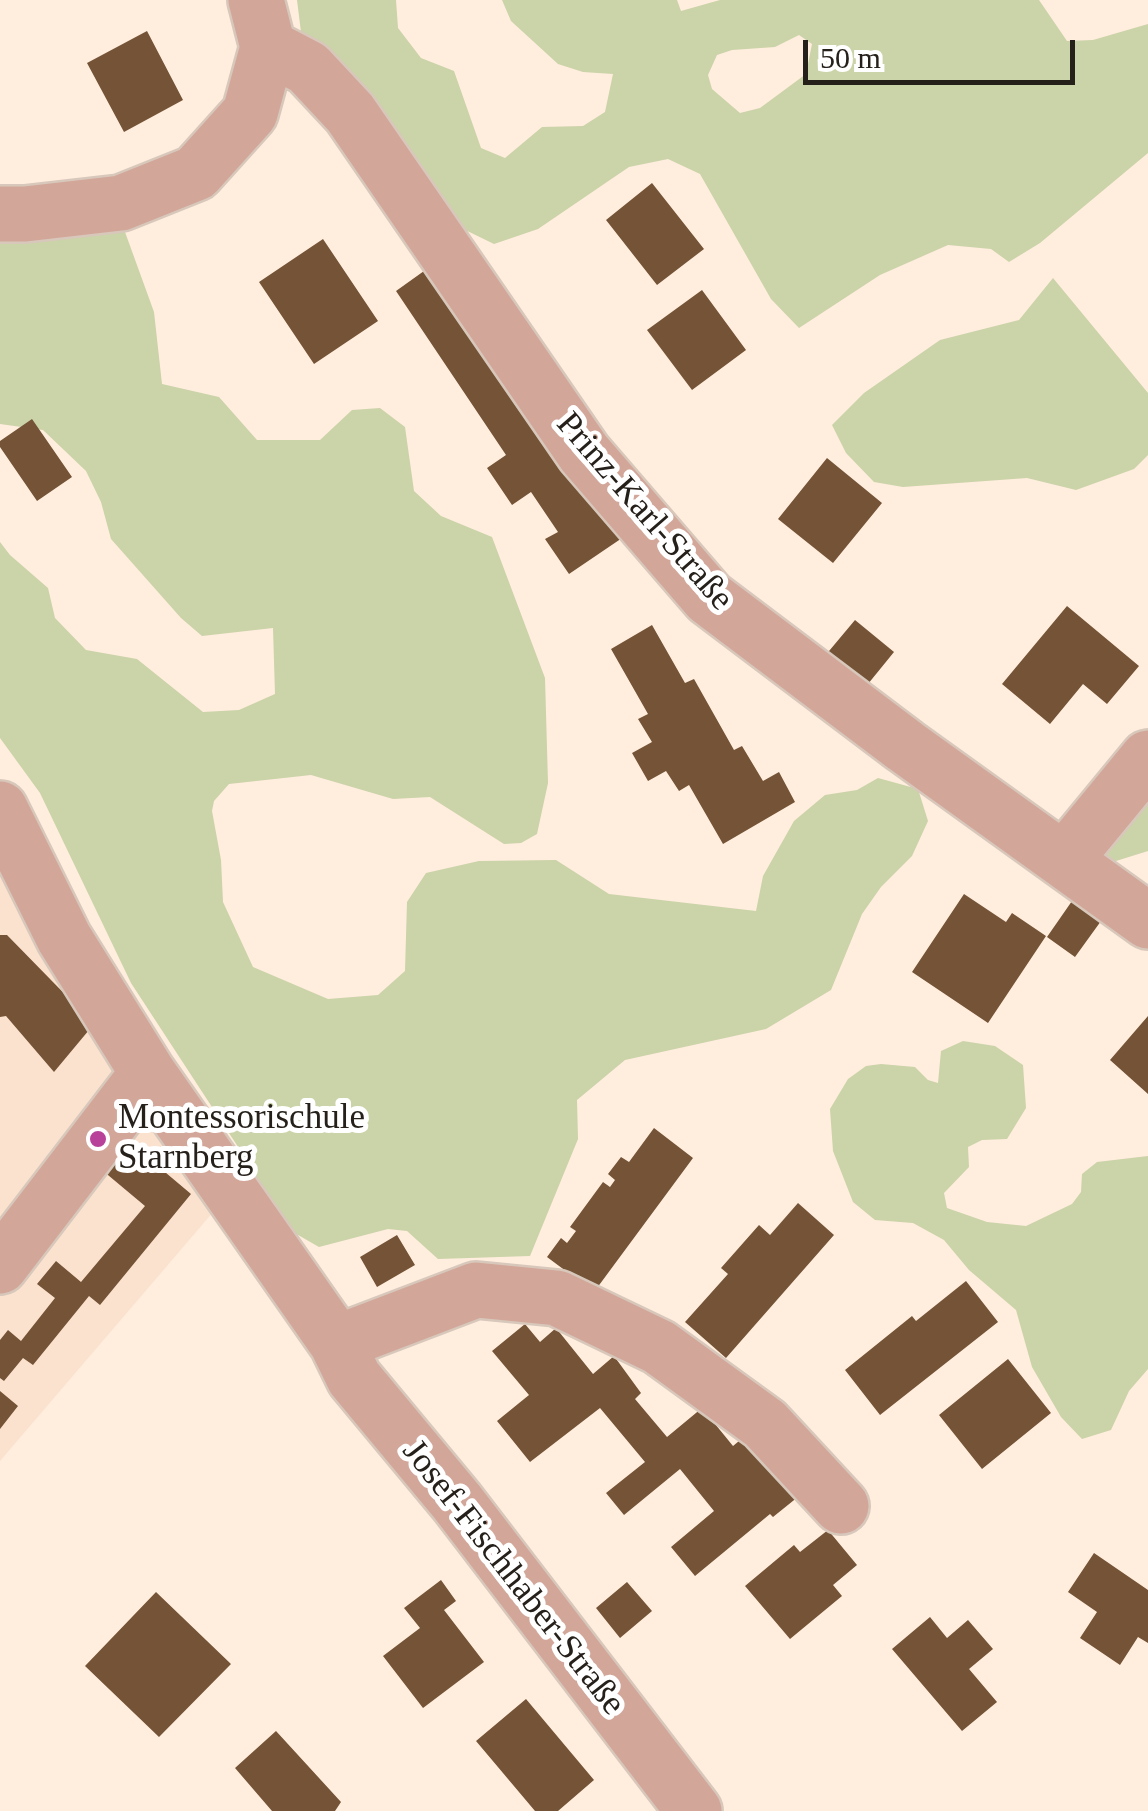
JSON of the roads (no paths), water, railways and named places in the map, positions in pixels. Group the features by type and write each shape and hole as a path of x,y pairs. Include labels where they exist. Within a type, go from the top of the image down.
{"street":[{"path":"0,214 122,203 196,173 250,112 262,24"},
{"name":"Prinz-Karl-Straße","path":"262,24 350,113 584,453 709,598 1148,920"},
{"path":"1064,860 1148,758"},
{"name":"Josef-Fischhaber-Straße","path":"0,809 64,938 148,1073 337,1343 354,1378 457,1502 694,1811"},
{"path":"0,1266 148,1073"},
{"path":"337,1343 476,1290 557,1298 658,1347 765,1424 841,1506"}],"place":[{"name":"Montessorischule Starnberg","path":"98,1139"}]}
